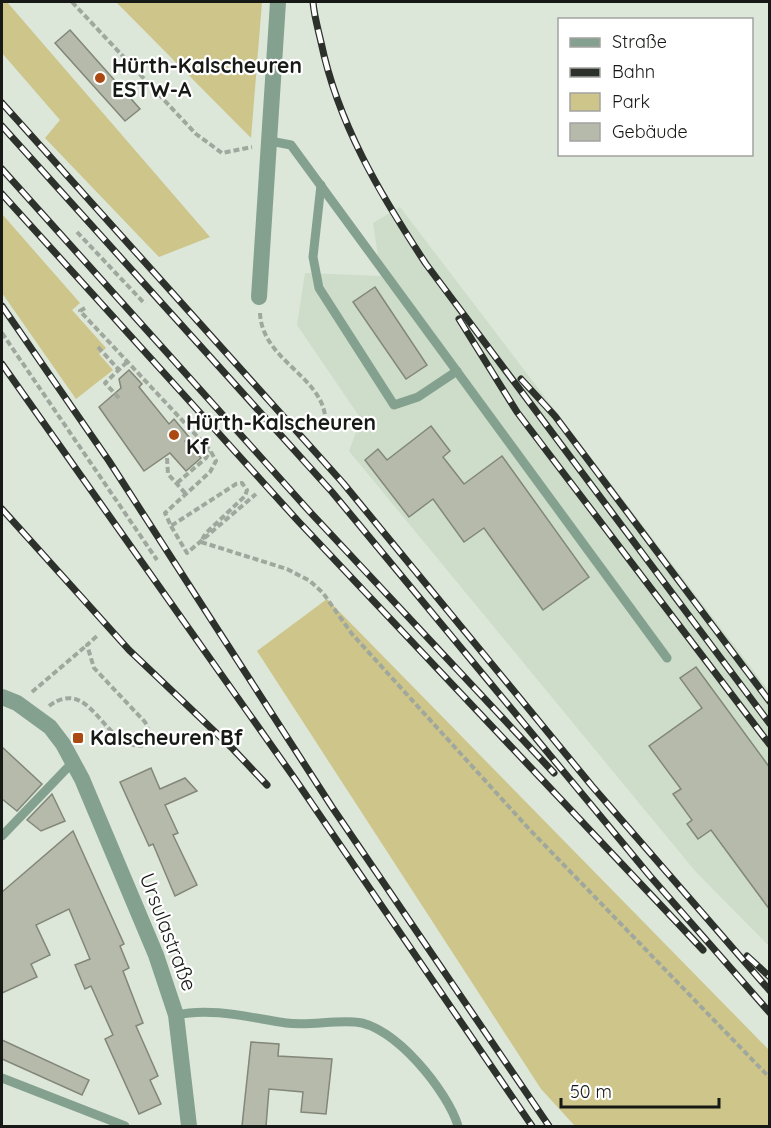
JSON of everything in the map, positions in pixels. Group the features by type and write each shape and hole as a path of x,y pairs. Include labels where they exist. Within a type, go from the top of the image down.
{"street":[{"path":"259,297 278,2"},
{"name":"Ursulastraße","path":"2,697 37,715 63,744 73,762 156,955 176,1016 189,1126"}],"lane":[{"path":"270,141 291,145 667,657"},
{"path":"321,185 313,257 320,288 394,405 418,397 457,371"},
{"path":"2,836 73,762"},
{"path":"176,1016 205,1011 305,1025 356,1022 370,1026 411,1053 435,1084 458,1126"},
{"path":"2,1078 126,1126"}],"path":[{"path":"72,2 196,134 222,153 243,151 270,141"},
{"path":"77,232 145,304"},
{"path":"259,297 260,324 270,344 320,399 326,417 319,433"},
{"path":"84,308 80,312 210,450 216,461 215,466 165,513 187,553 256,494"},
{"path":"2,333 157,560"},
{"path":"98,347 118,370"},
{"path":"119,398 105,383 128,361"},
{"path":"177,483 206,458 210,450"},
{"path":"167,458 168,474 186,494"},
{"path":"171,526 236,484 242,483 247,490 245,496 205,534 201,542"},
{"path":"201,542 287,569 310,582 323,593 352,634 530,830 770,1078"},
{"path":"47,680 99,634"},
{"path":"37,715 61,697 71,696 81,700 124,743 141,746 148,737 149,729 146,723 94,668 87,645"}],"shaded area":[{"path":"400,207 769,691 769,946 695,871 349,451 361,419 297,325 305,273 381,276 373,223"}],"green space":[{"path":"2,2 7,2 210,237 159,257 45,138 60,120 2,53"},
{"path":"116,2 262,2 251,138"},
{"path":"2,214 80,303 72,310 106,348 99,354 113,370 76,399 2,293"},
{"path":"327,599 769,1050 769,1126 575,1126 541,1089 257,651"}],"building":[{"name":"Hürth-Kalscheuren ESTW-A","path":"70,30 140,109 125,121 55,43"},
{"path":"375,287 427,365 406,379 353,302"},
{"path":"129,370 142,384 139,387 169,424 174,419 189,437 185,441 201,458 186,471 170,453 144,471 99,407 121,388 119,379"},
{"path":"431,426 450,451 443,457 464,484 502,456 589,577 543,610 484,528 464,542 433,499 409,517 365,460 378,449 387,460"},
{"path":"696,667 770,768 770,910 711,830 698,839 687,824 692,820 673,794 681,789 649,746 702,708 680,678"},
{"path":"2,747 42,784 17,811 2,799"},
{"path":"151,768 160,789 185,778 197,791 165,805 178,833 173,835 197,885 175,896 153,844 149,846 120,782"},
{"path":"52,794 65,821 41,831 27,820"},
{"path":"73,831 124,944 120,946 129,968 123,971 143,1023 136,1026 158,1076 150,1080 161,1104 139,1114 105,1039 113,1035 91,986 85,989 75,965 90,959 69,909 36,925 50,955 31,964 37,977 2,993 2,892"},
{"path":"2,1040 89,1080 82,1095 2,1059"},
{"path":"251,1042 279,1044 278,1056 332,1059 326,1114 301,1112 303,1092 269,1089 266,1126 242,1126"}],"railway":[{"path":"313,2 316,22 338,101 363,158 409,238 426,264 770,724"},
{"path":"2,103 343,483 592,786 770,991"},
{"path":"2,126 332,492 650,876 770,1013"},
{"path":"2,169 310,512 554,773"},
{"path":"2,194 298,521 703,950"},
{"path":"2,306 109,461 332,807 549,1126"},
{"path":"459,319 517,412 770,745"},
{"path":"2,364 295,779 532,1126"},
{"path":"521,379 555,416 770,702"},
{"path":"2,509 129,650 233,749 267,785"},
{"path":"747,956 770,977"}],"place":[{"name":"Hürth-Kalscheuren ESTW-A","path":"100,78"},
{"name":"Hürth-Kalscheuren Kf","path":"174,435"},
{"name":"Kalscheuren Bf","path":"78,738"}]}
